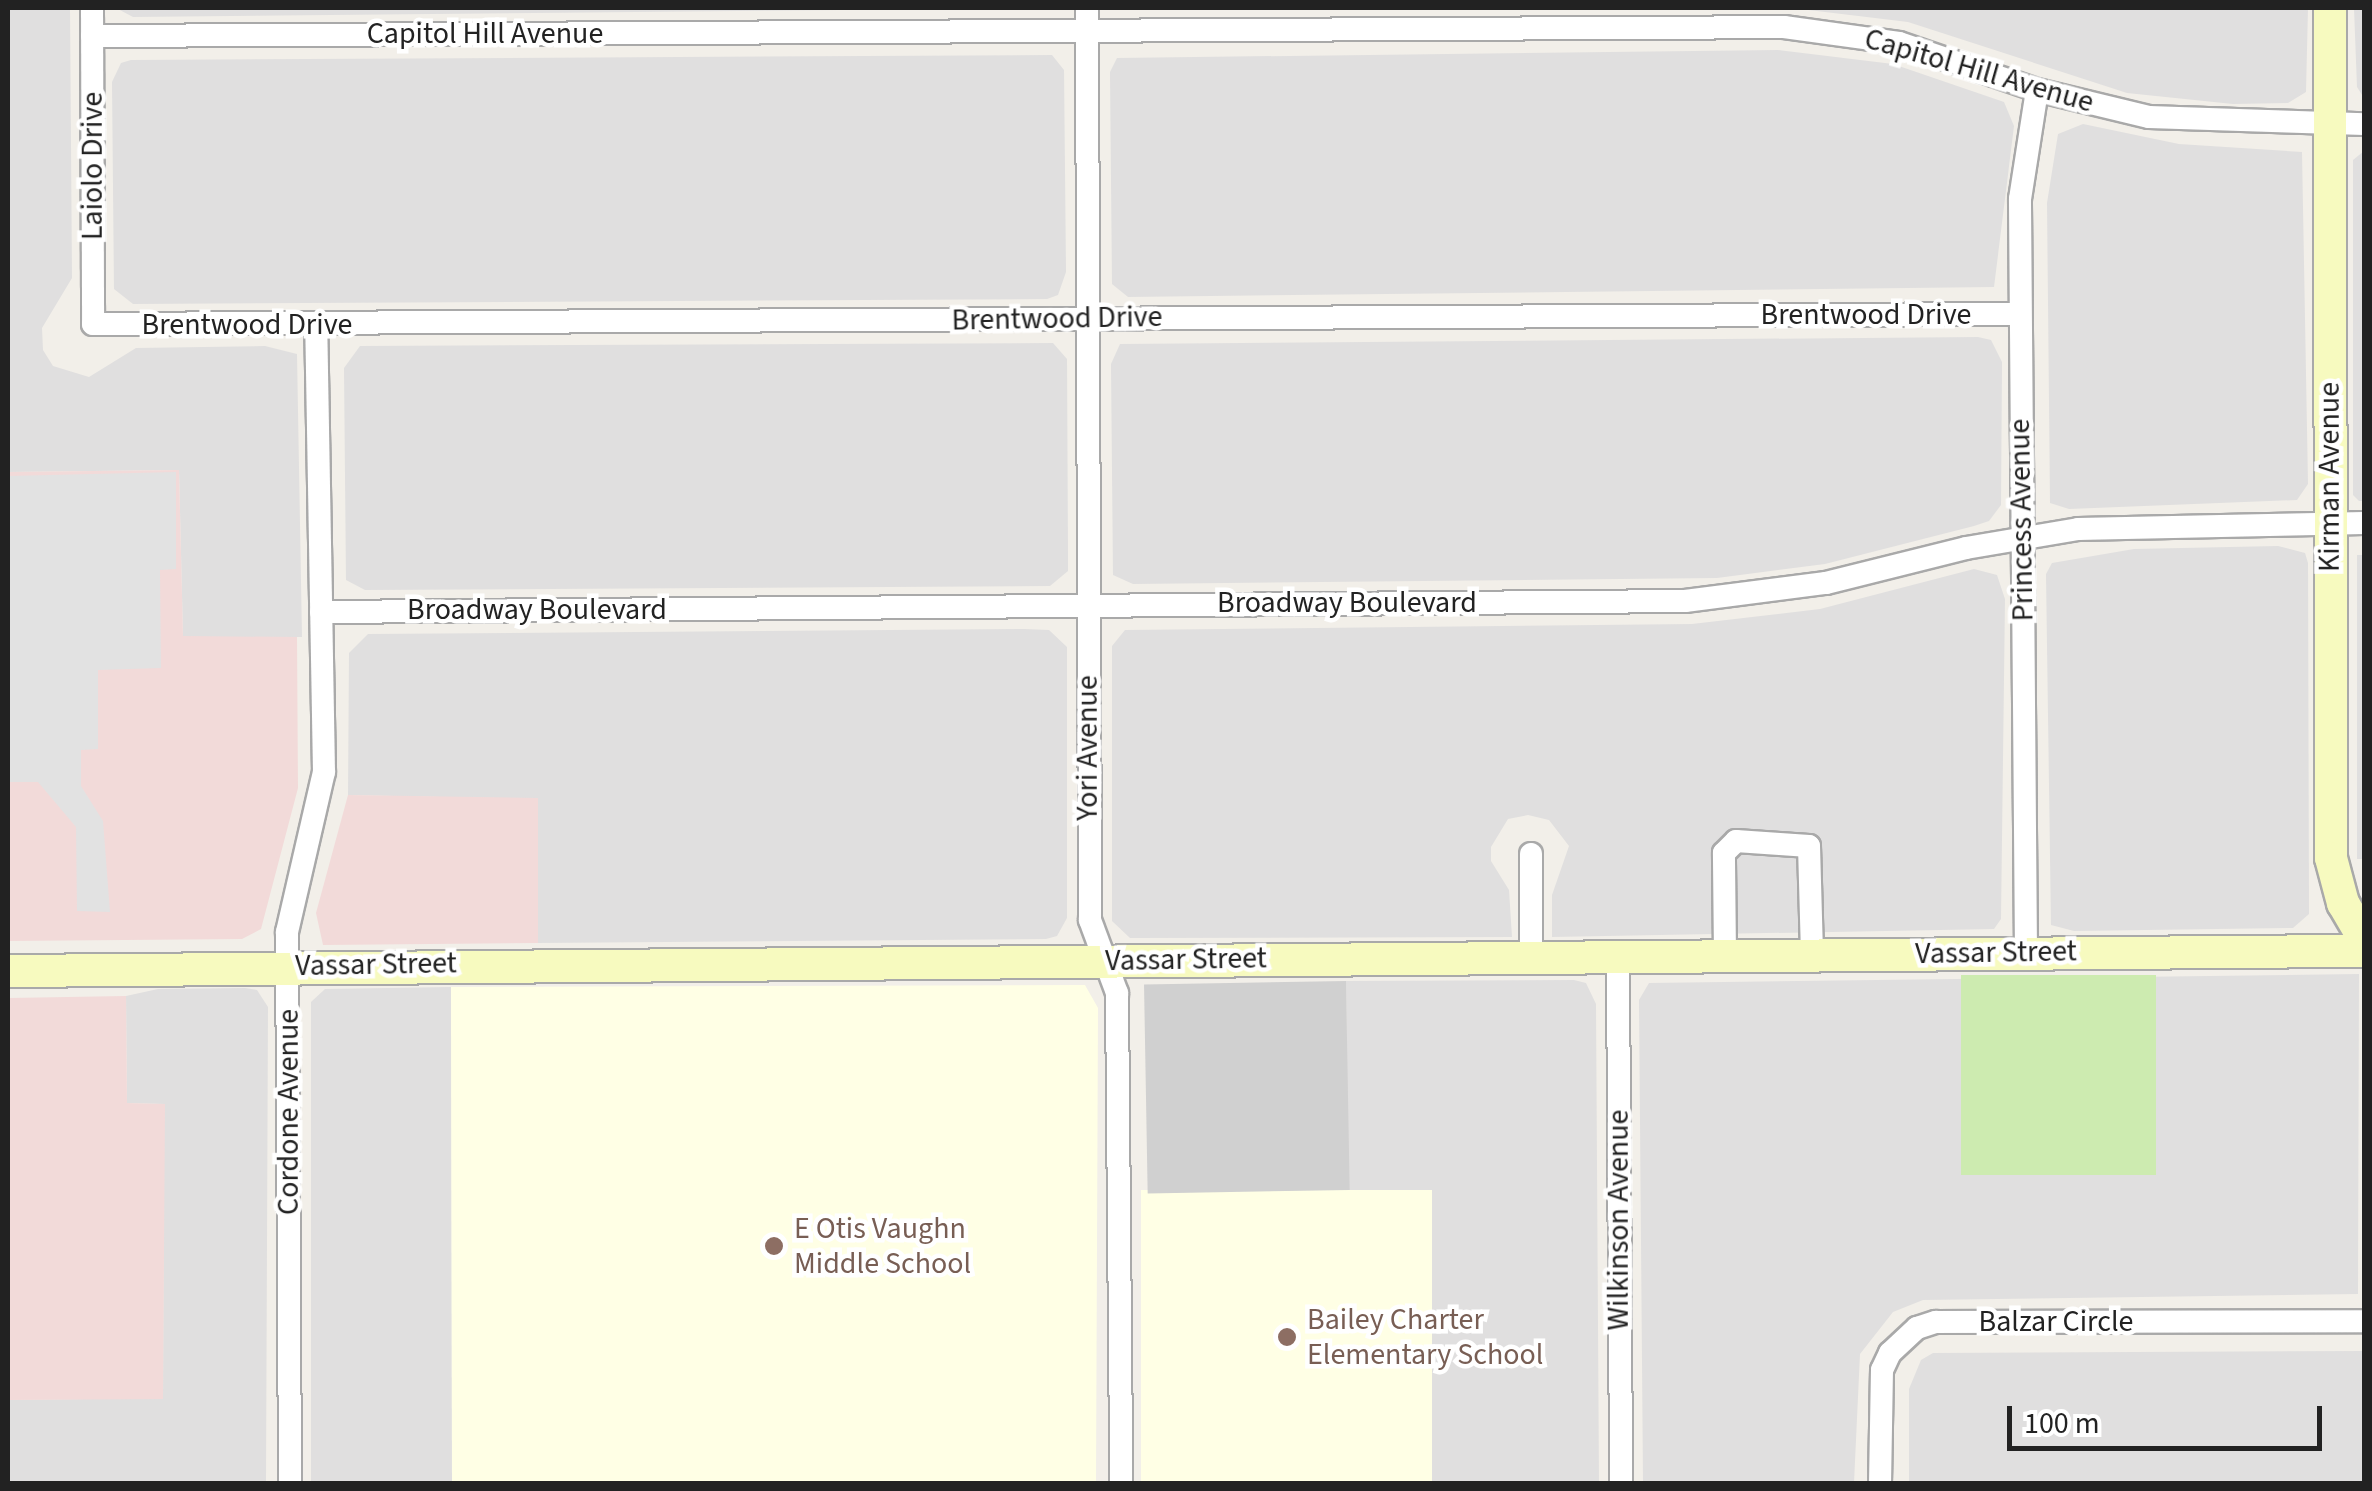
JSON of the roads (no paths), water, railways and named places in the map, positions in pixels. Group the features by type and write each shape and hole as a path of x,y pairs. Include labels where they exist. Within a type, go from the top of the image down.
{"street":[{"name":"Laiolo Drive","path":"92,8 93,324"},
{"name":"Kirman Avenue","path":"2330,8 2331,858 2343,904 2364,939"},
{"name":"Capitol Hill Avenue","path":"92,36 1087,20 1784,27 1899,43 2037,90 2149,117 2364,124"},
{"name":"Yori Avenue","path":"1087,20 1090,920 1117,994 1121,1484"},
{"name":"Princess Avenue","path":"2026,952 2020,199 2037,90"},
{"name":"Brentwood Drive","path":"93,324 316,326 2020,314"},
{"name":"Cordone Avenue","path":"290,1484 289,907 324,772 316,326"},
{"name":"Broadway Boulevard","path":"321,612 1685,601 1826,583 2022,537 2149,523 2364,522"},
{"path":"1725,956 1724,853 1736,841 1809,846 1812,955"},
{"path":"1530,854 1531,957"},
{"name":"Vassar Street","path":"8,971 2364,951"},
{"name":"Wilkinson Avenue","path":"1618,957 1621,1484"},
{"name":"Balzar Circle","path":"1880,1484 1882,1370 1890,1353 1917,1328 1936,1322 2364,1321"}],"place":[{"name":"E Otis Vaughn Middle School","path":"774,1246"},
{"name":"Bailey Charter Elementary School","path":"1287,1337"}]}
